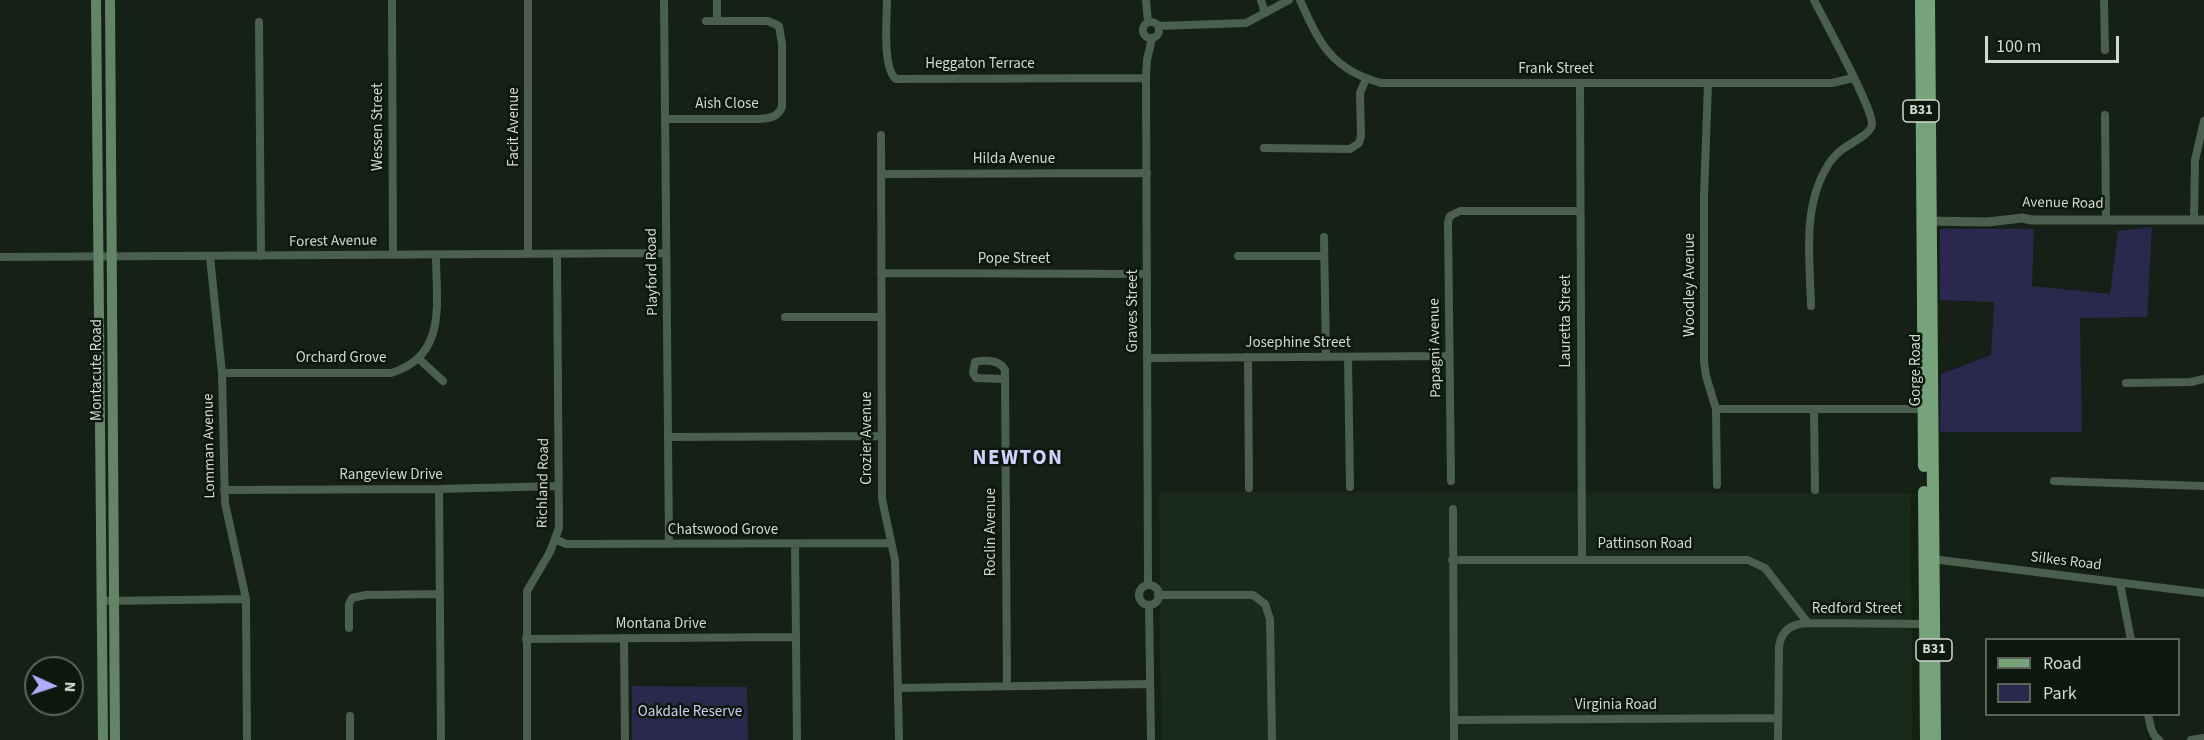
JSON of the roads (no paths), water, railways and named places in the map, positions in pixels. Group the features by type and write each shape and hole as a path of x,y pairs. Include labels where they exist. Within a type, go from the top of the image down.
{"main road":[{"name":"Montacute Road","path":"96,0 103,740"},
{"name":"Montacute Road","path":"110,0 115,740"},
{"name":"Gorge Road","path":"1921,0 1927,220"},
{"name":"Gorge Road","path":"1929,0 1927,220 1929,559 1935,740"},
{"name":"Gorge Road","path":"1926,740 1930,624"}],"street":[{"name":"Wessen Street","path":"392,0 393,255"},
{"name":"Facit Avenue","path":"528,0 528,254"},
{"name":"Playford Road","path":"664,0 669,544"},
{"path":"717,0 717,21"},
{"name":"Heggaton Terrace","path":"887,0 888,61 891,75 896,79 1146,78"},
{"path":"1146,0 1148,22"},
{"path":"1261,0 1265,13"},
{"path":"1158,26 1158,33 1152,38 1147,37 1143,32 1143,26 1148,22 1158,26 1238,24 1289,0"},
{"name":"Frank Street","path":"1300,0 1324,48 1341,65 1366,79 1381,83 1832,83 1853,78"},
{"path":"1811,306 1810,224 1817,189 1827,166 1838,153 1871,128 1870,115 1814,0"},
{"path":"2104,0 2105,50"},
{"name":"Aish Close","path":"665,119 759,119 779,114 782,107 782,45 779,26 768,21 706,21"},
{"path":"258,22 261,256"},
{"name":"Graves Street","path":"1149,585 1146,78 1152,38"},
{"path":"1264,148 1350,148 1359,143 1361,136 1360,93 1366,79"},
{"name":"Lauretta Street","path":"1580,84 1582,558"},
{"name":"Woodley Avenue","path":"1708,84 1704,196 1704,362 1716,409 1717,485"},
{"path":"2105,115 2106,220"},
{"path":"2199,220 2195,160 2204,121"},
{"name":"Crozier Avenue","path":"881,135 882,499 895,560 899,740"},
{"name":"Hilda Avenue","path":"882,174 1147,173"},
{"name":"Papagni Avenue","path":"1450,481 1448,222 1450,216 1460,211 1580,211"},
{"name":"Avenue Road","path":"1927,220 1988,222 2022,218 2032,220 2199,220"},
{"path":"1324,237 1326,357"},
{"name":"Forest Avenue","path":"0,257 666,253"},
{"name":"Richland Road","path":"528,740 527,591 559,528 557,254"},
{"path":"436,255 435,331 429,346 419,359 443,381"},
{"path":"1238,256 1324,256"},
{"name":"Lomman Avenue","path":"210,257 222,373 225,503 246,599 247,740"},
{"name":"Pope Street","path":"881,273 1147,274"},
{"path":"785,317 882,317"},
{"name":"Josephine Street","path":"1148,358 1449,356"},
{"path":"1248,357 1249,488"},
{"path":"1348,357 1350,487"},
{"name":"Orchard Grove","path":"222,373 391,373 419,359"},
{"name":"Roclin Avenue","path":"1004,379 1007,686"},
{"path":"2126,383 2191,382 2204,379"},
{"path":"1716,409 1928,409"},
{"path":"1814,409 1815,490"},
{"path":"668,437 882,436"},
{"path":"2054,481 2204,486"},
{"name":"Rangeview Drive","path":"224,490 559,486"},
{"path":"439,489 441,740"},
{"path":"1453,510 1454,740"},
{"name":"Chatswood Grove","path":"555,539 566,544 891,543"},
{"path":"795,544 797,740"},
{"name":"Pattinson Road","path":"1452,560 1582,558 1748,560 1765,568 1808,623"},
{"name":"Silkes Road","path":"1929,559 2204,594"},
{"path":"2120,582 2131,638"},
{"path":"1149,585 1157,589 1158,595 1156,601 1149,604 1142,602 1139,596 1143,588 1149,585"},
{"path":"349,628 349,604 352,598 366,595 439,594"},
{"path":"1158,595 1253,595 1265,603 1270,619 1272,740"},
{"path":"102,601 246,599"},
{"path":"1149,604 1151,740"},
{"name":"Redford Street","path":"1778,740 1779,646 1781,636 1792,626 1808,623 1930,624"},
{"name":"Montana Drive","path":"526,639 796,637"},
{"path":"624,638 625,740"},
{"path":"899,688 1150,684"},
{"path":"350,716 350,740"},
{"path":"2148,716 2155,738 2159,740"},
{"name":"Virginia Road","path":"1454,720 1778,718"},
{"path":"2191,740 2204,738"}],"district":[{"name":"NEWTON","path":"1018,459"}],"park label":[{"name":"Oakdale Reserve","path":"690,713"}]}
